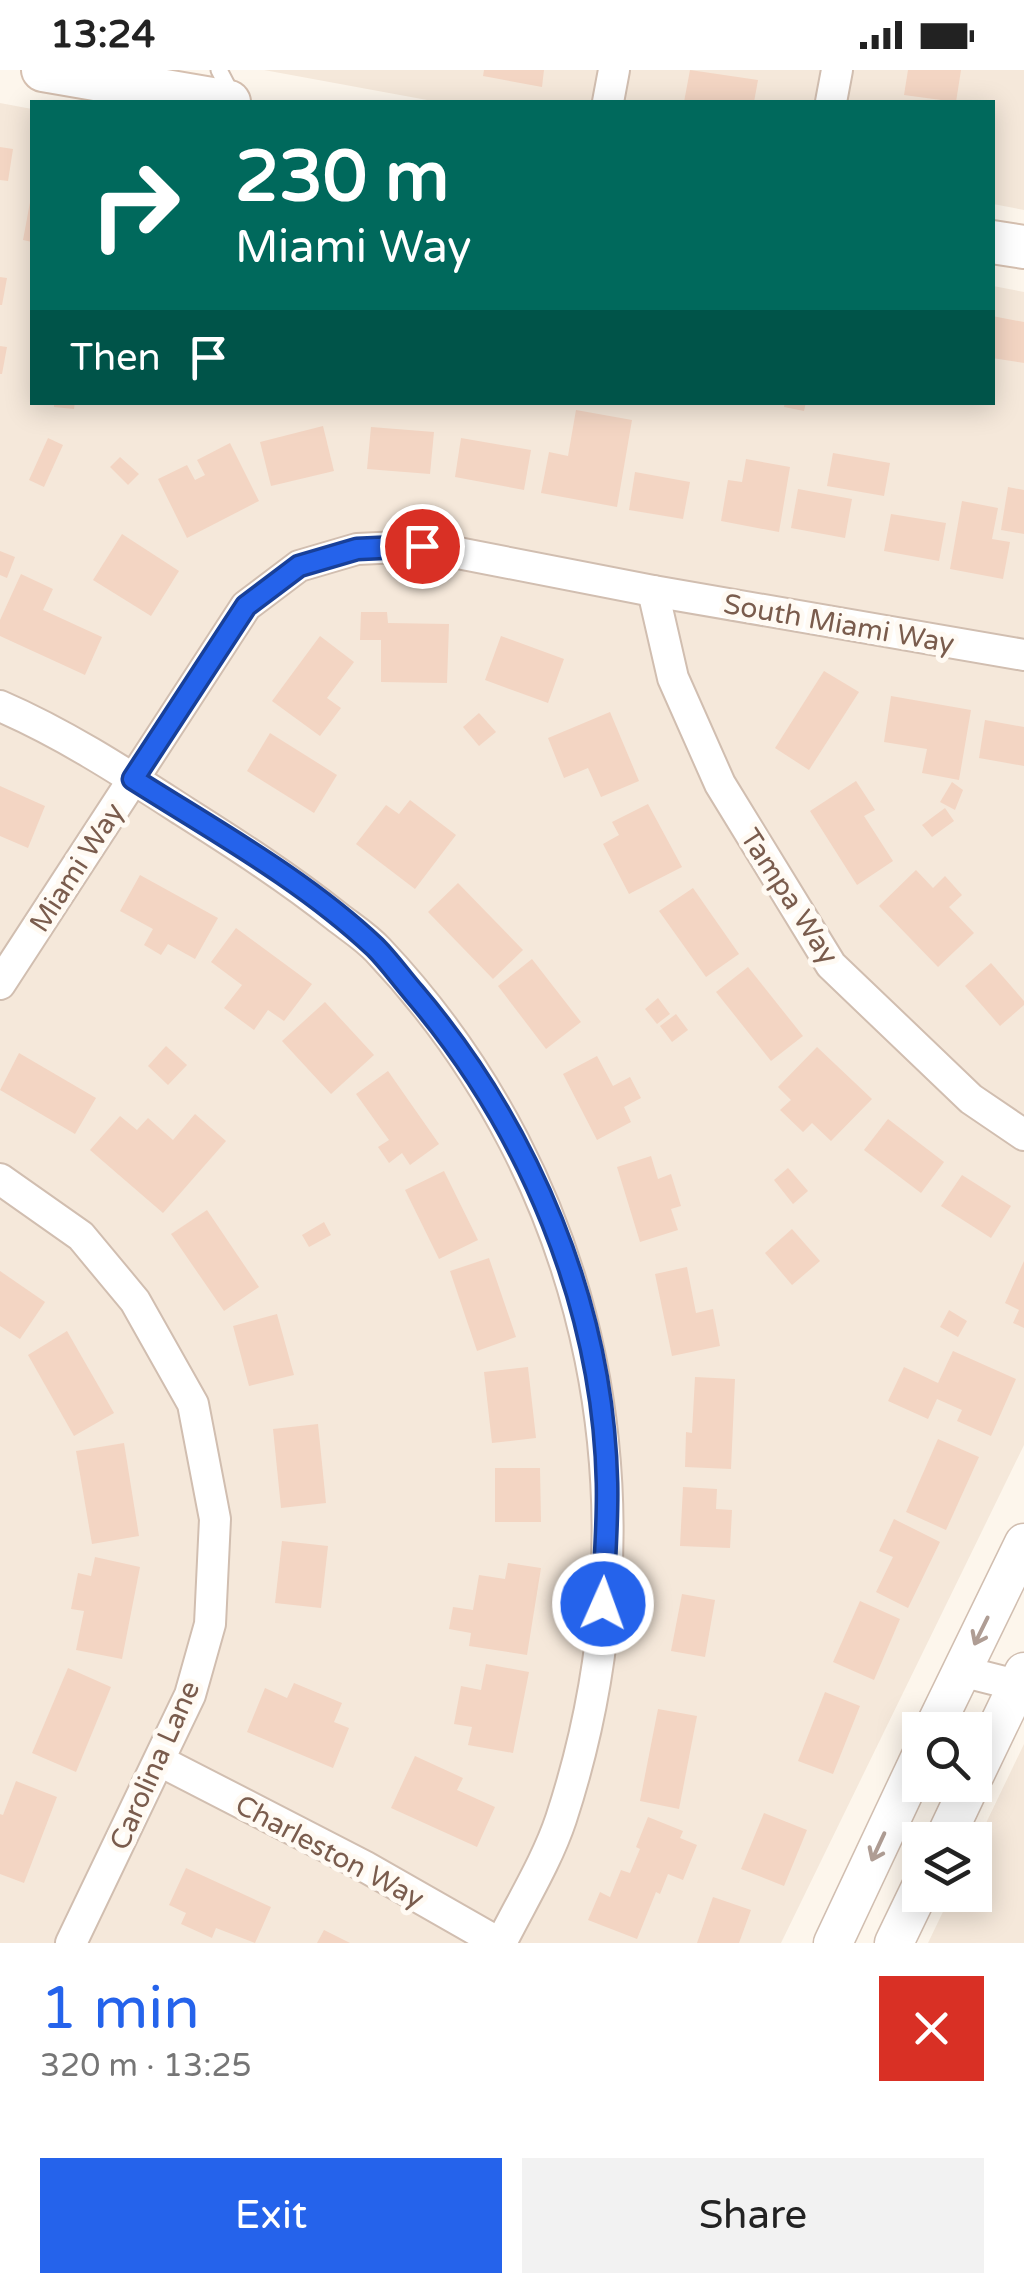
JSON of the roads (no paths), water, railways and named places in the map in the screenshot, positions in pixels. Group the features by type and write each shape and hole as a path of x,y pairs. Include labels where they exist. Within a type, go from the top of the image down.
{"main road":[{"path":"43,70 216,100"}],"street":[{"path":"608,100 614,70"},
{"path":"831,100 837,70"},
{"name":"Miami Way","path":"0,984 246,606 299,566 357,549 422,546 653,590"},
{"name":"South Miami Way","path":"653,590 1024,655"},
{"name":"Tampa Way","path":"653,590 673,678 720,784 831,965 971,1098 1024,1135"},
{"path":"0,706 34,720 289,878 376,948 434,1017 494,1101 538,1186 577,1298 598,1388 607,1482 603,1604 592,1702 560,1822 500,1943"},
{"name":"Carolina Lane","path":"0,1179 81,1236 136,1301 193,1404 215,1520 210,1624 190,1694 71,1943"},
{"path":"942,1712 1024,1543"},
{"path":"961,1671 1022,1682 992,1741"},
{"name":"Charleston Way","path":"160,1761 364,1866 500,1943"},
{"path":"833,1943 902,1796"},
{"path":"894,1943 909,1912"}],"lane":[{"path":"219,70 235,100"}]}
